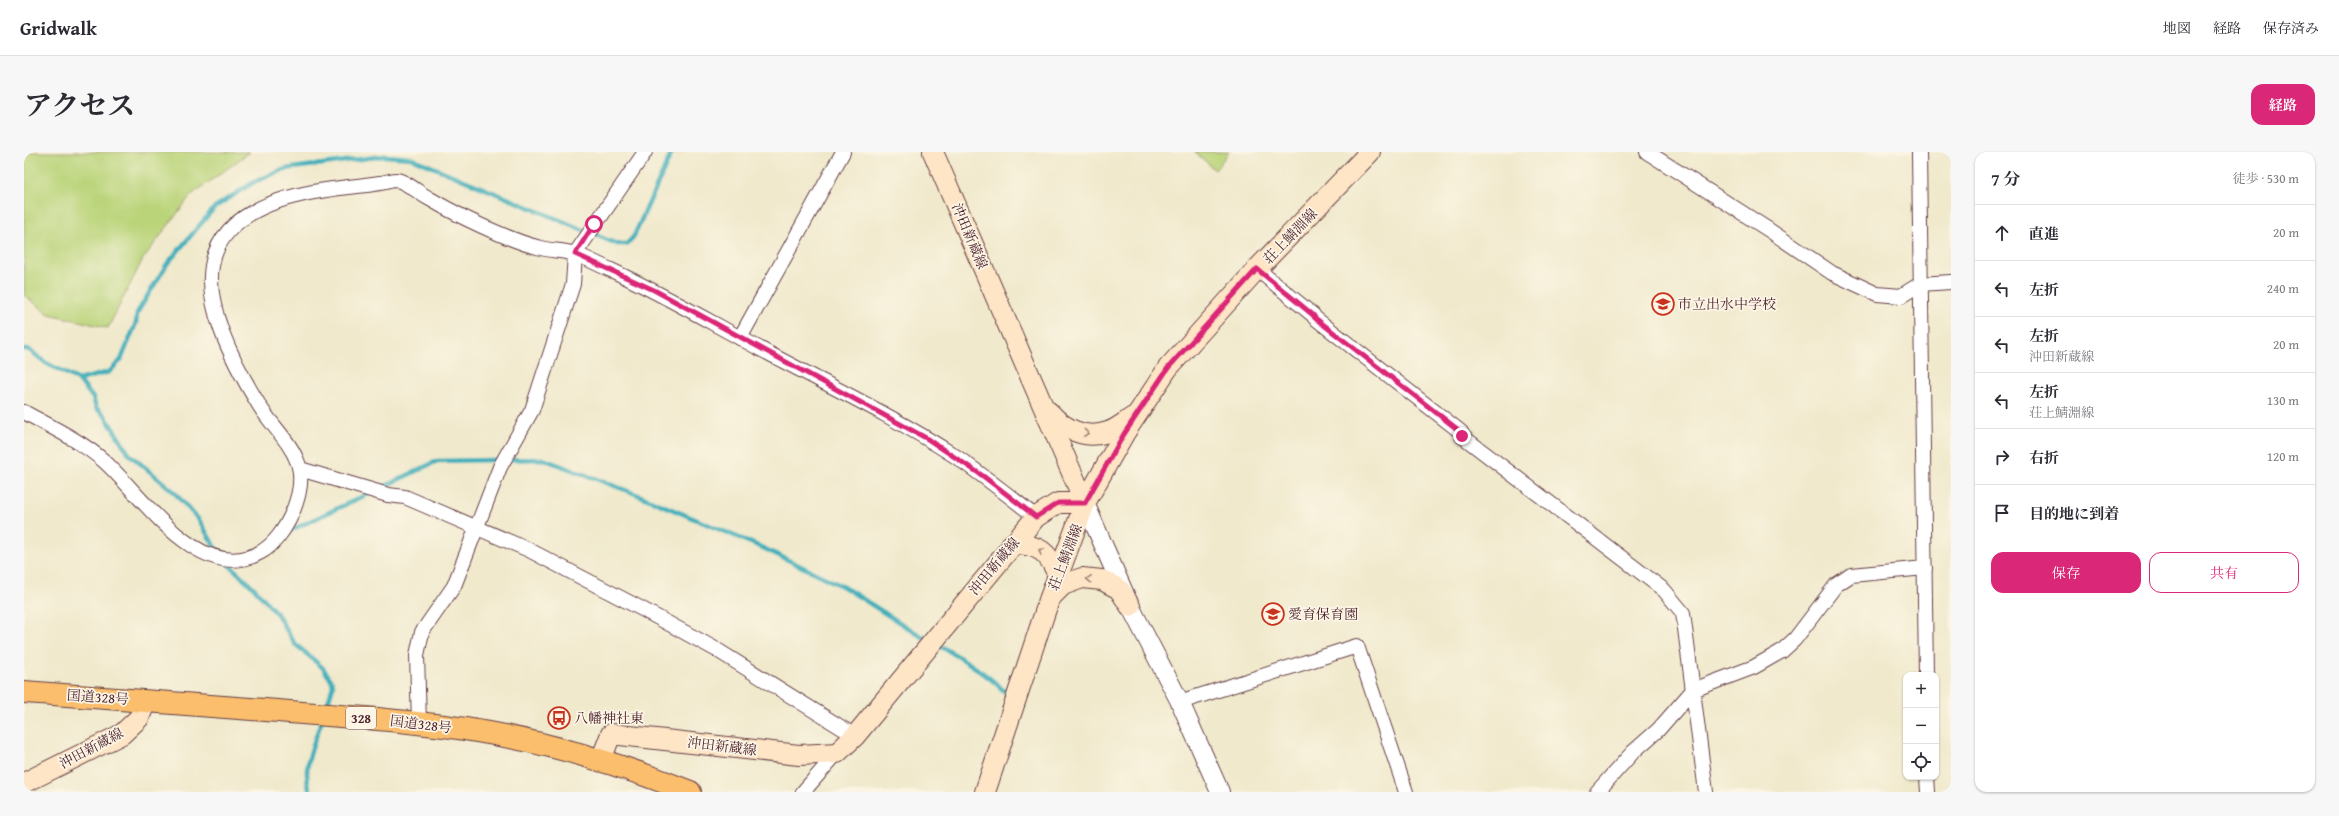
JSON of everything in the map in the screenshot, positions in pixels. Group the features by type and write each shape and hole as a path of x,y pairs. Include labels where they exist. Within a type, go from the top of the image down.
{"highway":[{"name":"国道328号","path":"24,692 419,723 546,745 638,771 690,792"}],"main road":[{"name":"沖田新蔵線","path":"601,760 611,734 799,755 837,753 855,736 1012,544 1036,517 1058,503 1085,503 933,152"},
{"name":"荘上鯖淵線","path":"985,792 1049,600 1085,503 1138,413 1168,368 1257,269 1370,152"},
{"path":"1044,406 1060,425 1084,434 1108,432 1138,413"},
{"path":"1012,544 1027,544 1047,554 1052,560 1058,576"},
{"path":"1049,600 1063,585 1082,578 1102,580 1119,589 1130,606"},
{"name":"沖田新蔵線","path":"24,783 122,734 140,718 146,701"}],"street":[{"path":"419,723 417,654 422,632 454,586 500,467 532,410 573,284 575,254 645,152"},
{"path":"740,338 843,152"},
{"path":"1647,152 1769,230 1832,273 1877,294 1901,296 1920,284 1951,282"},
{"path":"1919,152 1926,672"},
{"path":"24,412 88,449 104,462 150,511 190,545 209,556 244,558 262,552 278,537 292,513 299,483 300,469 285,440 262,410 236,366 220,327 211,293 210,273 215,254 229,228 245,216 289,197 396,180 455,214 501,234 538,248 575,254 654,290 926,438 983,476 1036,517"},
{"path":"1257,269 1315,318 1461,432 1462,436 1664,590 1683,612 1706,792"},
{"path":"300,469 388,495 405,497 529,550 710,646 855,736"},
{"path":"1085,503 1130,606 1180,702 1220,792"},
{"path":"1597,792 1633,752 1658,730 1693,690 1754,667 1782,651 1795,639 1836,585 1851,575 1925,568"},
{"path":"1180,702 1357,646 1406,792"},
{"path":"803,792 837,753"},
{"path":"1928,780 1928,792"}],"green space":[{"path":"24,152 250,152 191,195 143,259 108,328 49,314 24,295"},
{"path":"1195,152 1229,152 1215,170"}],"waterway":[{"path":"79,380 109,372 121,360 136,323 137,313 167,264 215,207 254,182 285,169 384,156 411,158 617,244 627,244 634,236 672,152"},
{"path":"24,349 28,349 46,363 79,380 93,398 96,408 105,416 129,454 172,490 199,520 219,554"},
{"path":"379,489 437,461 543,459 636,494 763,548 844,587 927,640"},
{"path":"287,532 370,493"},
{"path":"225,561 254,588 277,614 295,644 322,667 332,681 333,686 326,709"},
{"path":"938,645 977,668 995,682 1011,698"},
{"path":"310,792 307,774 308,765 312,747 322,720"}],"place":[{"name":"市立出水中学校","path":"1663,304"},
{"name":"愛育保育園","path":"1273,614"},
{"name":"八幡神社東","path":"559,718"}],"route":[{"path":"594,224 575,254 654,290 926,438 983,476 1036,517 1058,503 1085,503 1124,434 1168,368 1257,269 1315,318 1461,432 1462,436"}]}
